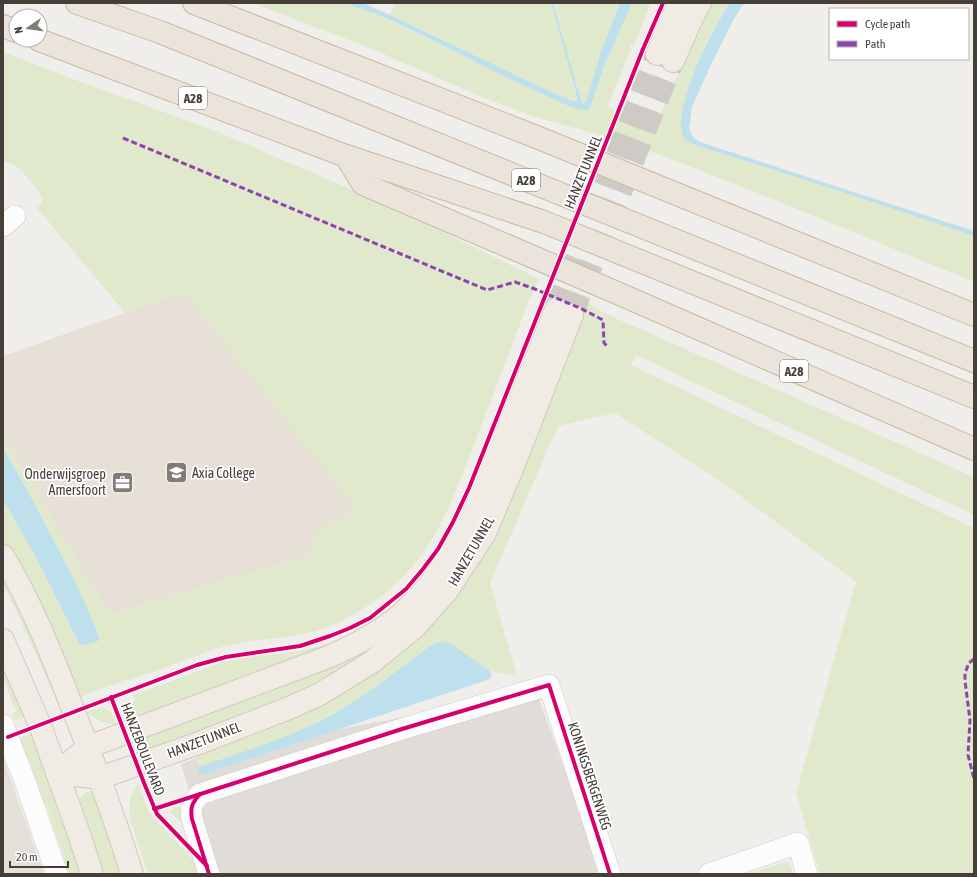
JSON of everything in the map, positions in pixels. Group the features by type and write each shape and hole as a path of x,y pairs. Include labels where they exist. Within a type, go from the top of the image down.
{"highway":[{"name":"A28","path":"76,3 168,35 974,361"},
{"path":"194,3 541,139 974,314"},
{"name":"A28","path":"48,43 346,156 544,222 974,397"},
{"name":"A28","path":"346,156 363,184 974,449"}],"main road":[{"path":"679,3 672,18 665,57 691,20 700,3"},
{"name":"HANZETUNNEL","path":"564,312 514,464 485,533 447,591 416,627 372,662 320,694 289,708 199,743 100,778 57,773 88,747 328,657 361,642 404,611 436,576 450,556 466,528 564,312"},
{"path":"3,556 12,571 46,642 100,778 124,845 132,874"},
{"path":"3,640 40,725 92,874"}],"street":[{"name":"KONINGSBERGENWEG","path":"208,870 192,819 191,811 194,800 200,794 402,728 549,685 610,874"},
{"path":"3,725 10,760 57,874"},
{"path":"708,874 798,843 807,874"}],"shaded area":[{"name":"Axia College","path":"184,292 357,510 316,532 311,555 109,614 3,436 3,356"},
{"path":"537,693 602,874 215,874 181,764 213,752"},
{"path":"3,758 5,764 44,874 3,874"}],"green space":[{"path":"253,3 345,3 387,19 523,85 590,108 605,64 632,3 651,3 634,45 631,44 631,49 607,107 655,128 689,49 713,3 730,3 708,40 682,129 687,140 698,146 974,236 974,282 768,197 647,150 597,134 545,120 484,98 367,47"},
{"path":"395,3 551,3 571,74 577,100 576,102 562,97 390,15"},
{"path":"553,3 620,3 601,52 586,102 583,104 580,97"},
{"path":"3,52 216,131 392,207 539,279 530,298 457,488 438,530 420,557 409,570 397,583 370,604 341,621 313,632 238,643 221,647 77,698 12,563 3,540 3,499 39,563 78,644 91,618 66,563 3,448 3,436 109,614 311,555 316,532 356,510 184,292 125,313 37,208 42,203 41,195 22,171 3,161"},
{"path":"587,302 604,313 974,477 974,515 636,355 631,365 974,528 974,874 820,874 796,793 856,582 726,485 615,413 558,426 490,583 517,676 490,671 450,643 426,649 392,676 352,703 301,731 199,767 195,755 386,656 581,315"},
{"path":"3,567 65,703 58,705 3,584"},
{"path":"358,630 358,635 132,720 127,704 135,701 133,695 223,662 248,657 309,649 327,644"},
{"path":"378,638 377,648 335,672 266,706 144,752 139,739"},
{"path":"3,654 29,715 16,720 13,719 11,714 16,711 3,679"},
{"path":"101,707 107,709 111,713 116,724 100,721 87,712"},
{"path":"36,732 86,874 63,874 61,869 67,867 46,804 39,806 33,790 39,787 28,757 22,759 19,742 23,736"},
{"path":"138,783 148,810 188,854 203,874 148,874 130,820 130,800"},
{"path":"92,791 97,794 127,874 98,874 79,805 82,795"},
{"path":"185,805 191,832 170,812 173,808"},
{"path":"789,861 793,874 749,874"}],"water":[{"path":"345,3 363,3 562,97 576,101 575,89 551,3 553,3 583,104 586,102 601,52 620,3 632,3 605,64 590,108 588,110 583,110 566,105 506,77 388,19"},
{"path":"730,3 744,3 734,19 709,69 692,107 689,128 694,138 700,142 974,231 974,236 691,144 686,140 683,136 681,123 683,107 689,88 705,48"},
{"path":"3,448 35,504 72,575 94,625 99,638 98,641 85,645 79,644 39,563 3,499"},
{"path":"435,643 450,643 490,671 492,676 490,679 201,775 198,773 197,770 199,767 239,754 317,723 374,688"}],"tunnel":[{"path":"556,309 657,54"},
{"path":"572,315 673,61"}],"marked path":[{"path":"123,138 487,290 515,282 582,309 603,320 604,343 608,347"},
{"path":"974,659 969,663 965,673 970,720 968,755 974,779"}],"cycle path":[{"path":"8,737 197,665 226,657 300,646 330,636 370,618 406,589 438,549 469,488 643,49 663,3"},
{"path":"154,809 402,729 549,685 610,874"},
{"name":"HANZEBOULEVARD","path":"111,697 157,814 207,866"},
{"path":"200,794 192,805 191,815 209,874"}],"place":[{"name":"Axia College","path":"176,473"},
{"name":"Onderwijsgroep Amersfoort","path":"122,482"}]}
